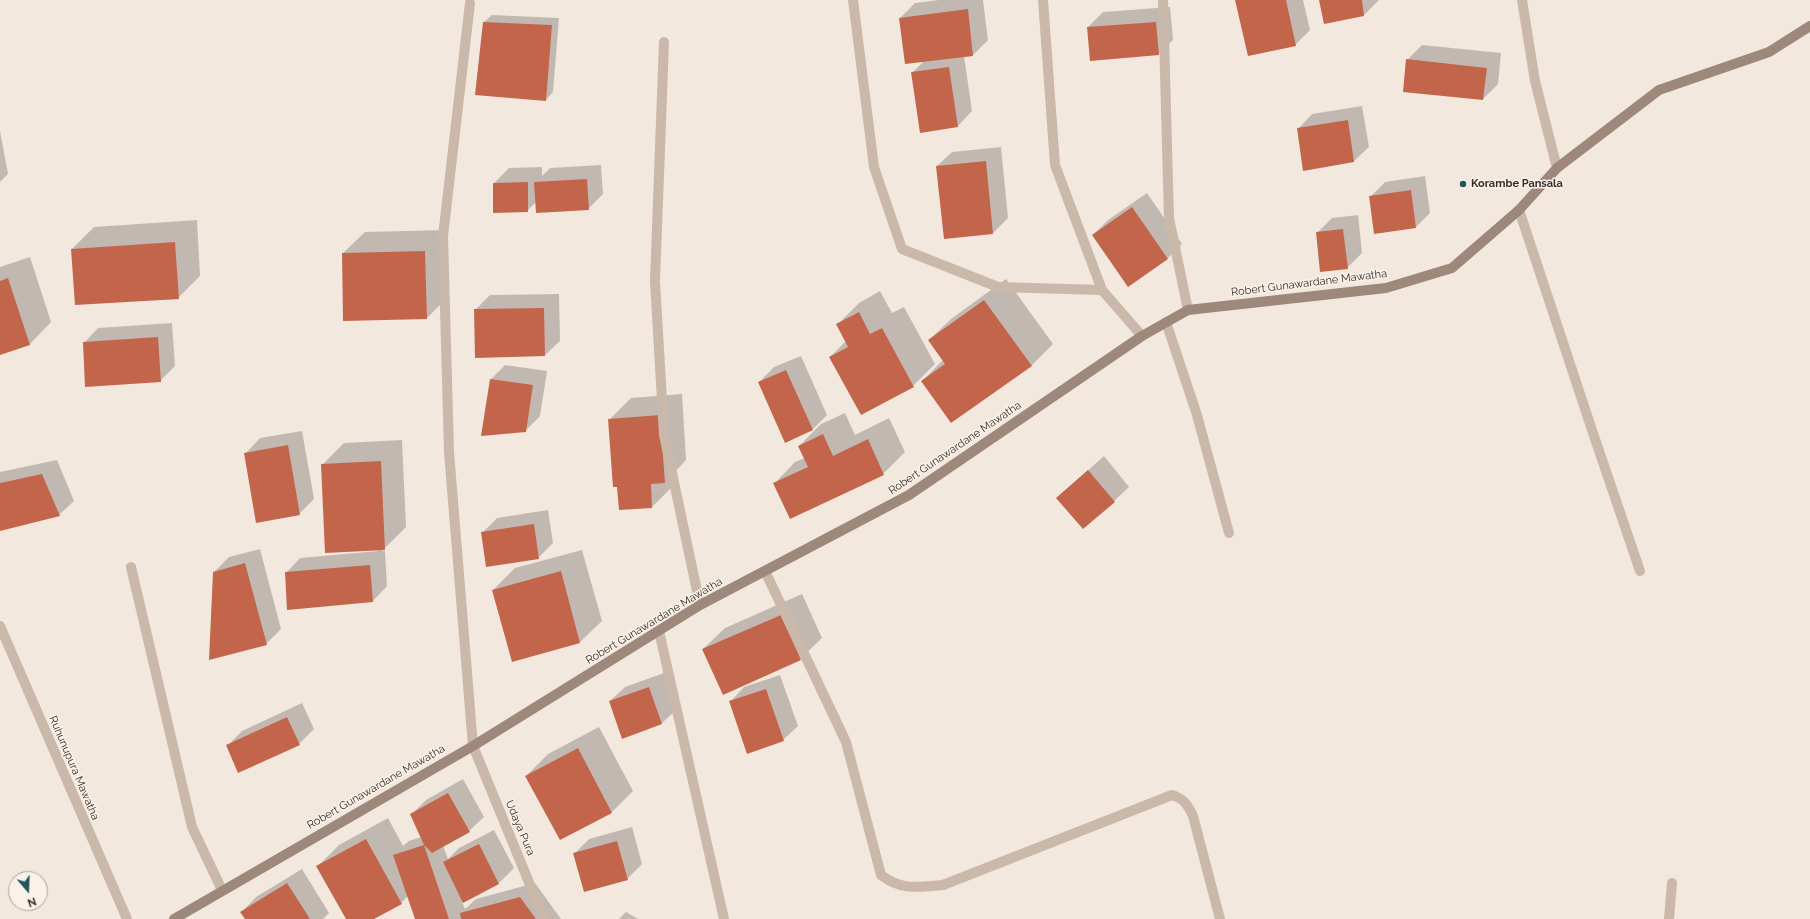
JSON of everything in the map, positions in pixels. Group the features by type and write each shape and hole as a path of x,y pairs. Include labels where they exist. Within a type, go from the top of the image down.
{"street":[{"path":"853,0 874,167 902,249 998,287 1102,290"},
{"path":"1043,0 1055,165 1102,290 1142,336"},
{"path":"1163,0 1169,218 1188,310"},
{"path":"1522,0 1535,81 1557,168"},
{"name":"Udaya Pura","path":"470,3 443,236 449,452 472,746 544,919"},
{"name":"Robert Gunawardane Mawatha","path":"174,919 472,746 700,605 909,495 1142,336 1166,322 1188,310 1386,288 1452,268 1519,210 1557,168 1659,90 1769,52 1810,26"},
{"path":"664,42 655,281 664,435 700,605"},
{"path":"1519,210 1640,571"},
{"path":"1166,322 1197,415 1230,533"},
{"path":"131,567 192,827 222,890"},
{"path":"765,571 846,742 881,875 892,883 912,888 943,884 1172,795 1180,798 1187,804 1193,816 1220,919"},
{"name":"Ruhunupura Mawatha","path":"0,626 127,919"},
{"path":"659,631 724,919"},
{"path":"1669,919 1672,883"}],"building":[{"path":"1235,0 1286,0 1296,46 1248,56"},
{"path":"1319,0 1362,0 1364,16 1324,24"},
{"path":"968,9 973,56 905,64 899,18"},
{"path":"483,22 552,25 546,101 475,95"},
{"path":"1156,22 1159,55 1090,61 1087,27"},
{"path":"1406,59 1487,68 1483,100 1403,92"},
{"path":"949,67 958,127 920,133 911,72"},
{"path":"1348,120 1354,162 1303,171 1297,128"},
{"path":"986,161 993,234 944,239 936,166"},
{"path":"587,179 589,210 536,213 534,182"},
{"path":"528,182 528,212 493,213 493,183"},
{"path":"1411,190 1416,228 1374,234 1369,196"},
{"path":"1132,207 1168,259 1128,287 1092,235"},
{"path":"1343,229 1348,269 1320,272 1316,232"},
{"path":"175,242 179,299 75,305 71,249"},
{"path":"425,251 427,319 343,321 342,253"},
{"path":"8,278 30,345 0,355 0,281"},
{"path":"984,300 1032,366 951,423 921,381 945,364 928,340"},
{"path":"544,308 545,356 475,358 474,309"},
{"path":"859,312 870,334 882,328 914,387 861,415 829,357 848,347 836,324"},
{"path":"158,337 161,382 85,387 83,342"},
{"path":"786,370 813,430 785,443 758,382"},
{"path":"490,379 533,385 526,432 481,436"},
{"path":"660,415 665,483 651,484 652,508 619,510 617,487 613,487 608,419"},
{"path":"823,434 833,456 868,439 884,475 790,519 773,483 808,467 798,446"},
{"path":"288,445 300,515 256,523 244,453"},
{"path":"381,461 385,550 325,553 321,464"},
{"path":"1088,470 1115,502 1083,529 1056,498"},
{"path":"42,474 60,516 0,531 0,483"},
{"path":"534,524 539,559 486,567 481,532"},
{"path":"245,563 267,645 209,660 213,572"},
{"path":"370,565 373,602 287,610 285,572"},
{"path":"561,571 580,643 512,662 492,590"},
{"path":"781,615 801,660 723,695 702,649"},
{"path":"649,687 662,724 622,739 609,701"},
{"path":"766,689 784,741 747,754 729,701"},
{"path":"287,717 300,745 238,773 226,745"},
{"path":"578,748 612,813 560,840 525,776"},
{"path":"448,793 470,832 432,853 424,845 410,814"},
{"path":"366,839 402,904 374,919 346,919 316,866"},
{"path":"617,841 628,880 584,892 573,853"},
{"path":"479,844 499,884 463,903 443,862"},
{"path":"424,845 449,919 415,919 393,855"},
{"path":"287,883 310,919 245,919 240,912"},
{"path":"520,897 536,919 461,919 460,913"}],"place":[{"name":"Korambe Pansala","path":"1463,184"}]}
